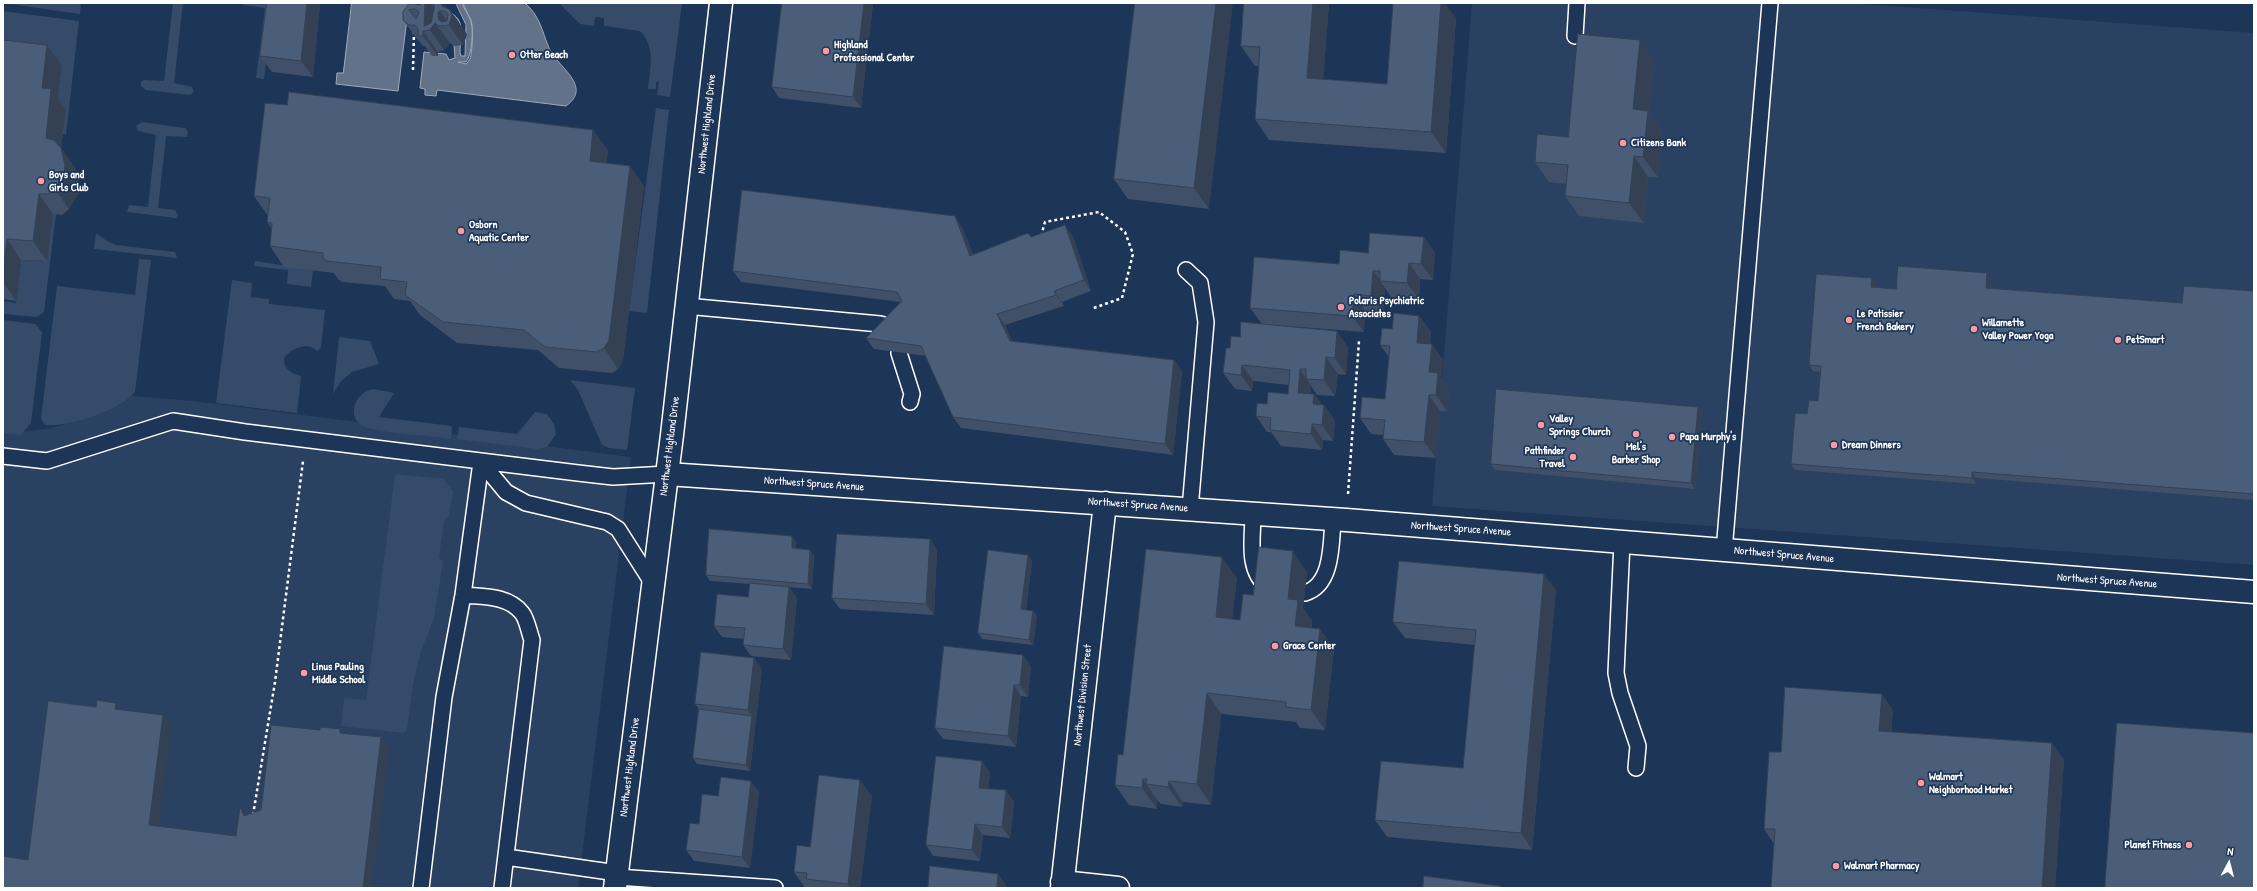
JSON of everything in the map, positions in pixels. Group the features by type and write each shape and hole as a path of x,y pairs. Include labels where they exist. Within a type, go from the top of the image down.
{"street":[{"name":"Northwest Highland Drive","path":"616,879 667,474 721,3"},
{"name":"Northwest Spruce Avenue","path":"667,474 1339,520 2254,592"},
{"name":"Northwest Division Street","path":"1062,885 1105,503"},
{"path":"1062,885 1118,888"}],"lane":[{"path":"1575,36 1577,3"},
{"path":"1724,551 1770,3"},
{"path":"1186,270 1200,283 1206,322 1190,509"},
{"path":"686,306 880,324 887,326 890,333"},
{"path":"899,353 911,389 912,394 910,402"},
{"path":"3,456 48,461 173,421 253,433 613,477 667,474"},
{"path":"481,462 506,492 526,503 607,522 618,529 653,584"},
{"path":"421,888 444,697 463,595 481,462"},
{"path":"1253,514 1253,564 1260,581 1271,588"},
{"path":"1305,593 1313,590 1324,577 1330,559 1339,520"},
{"path":"1622,542 1616,673 1620,693 1638,746 1636,768"},
{"path":"463,595 489,597 508,601 523,613 532,640 502,888"},
{"path":"506,857 616,879 775,888"}],"path":[{"path":"413,70 414,32 419,28"},
{"path":"1039,242 1045,222 1099,212 1125,232 1133,254 1122,298 1091,309"},
{"path":"1339,520 1359,341"},
{"path":"253,820 275,682 304,455"}],"shaded area":[{"path":"3,3 81,3 80,14"},
{"path":"173,3 183,3 174,83 192,87 194,92 190,95 146,90 141,86 141,82 144,80 164,81"},
{"path":"241,3 273,3 264,79 256,78 265,8 243,5"},
{"path":"352,3 409,3 398,91 336,84 337,73 343,73"},
{"name":"Otter Beach","path":"456,3 462,3 468,15 463,3 525,3 537,18 553,55 571,76 575,84 576,91 574,99 566,106 437,90 436,96 425,95 425,89 420,88 424,52 446,54 449,60 455,58 454,44 443,10 451,13 459,21 461,27 460,53 461,56 465,56 466,25","holes":["472,36 472,46 469,60 466,64 458,62 466,62 468,59"]},
{"path":"559,3 682,3 670,97 657,95 659,82 656,82 656,89 648,89 651,58 648,44 640,31 604,26 604,18 595,17 594,26 580,24"},
{"path":"1472,3 1850,3 2254,33 2254,565 1432,506"},
{"path":"3,11 79,21 66,135 63,134 3,59"},
{"path":"656,108 669,110 647,313 629,311"},
{"path":"142,122 185,128 188,132 187,137 166,136 158,208 175,210 178,215 176,218 127,212 129,205 148,207 156,135 138,131 136,126"},
{"path":"53,214 56,214 44,312 37,317 3,314 3,301 16,303 21,260 47,261"},
{"path":"96,233 107,241 116,245 175,252 177,258 94,249"},
{"path":"139,259 151,260 135,392 128,399 118,405 93,416 67,423 45,425 41,418 57,286 135,295"},
{"path":"255,261 313,270 311,287 287,284 288,270 254,266"},
{"path":"232,280 252,283 251,297 269,299 269,304 325,310 321,348 317,351 309,346 300,347 291,351 284,358 286,368 301,376 297,413 216,403"},
{"path":"3,320 36,324 42,333 31,423 21,435 3,433"},
{"path":"339,337 370,341 379,364 352,372 341,381 333,394"},
{"path":"570,380 635,388 627,450 609,448 602,445 578,390"},
{"path":"374,389 394,393 379,417 452,426 451,439 380,431 363,426 358,422 355,416 355,404 362,394"},
{"name":"Linus Pauling Middle School","path":"132,396 193,401 631,457 578,888 3,888 3,431 15,433 51,428 76,421"},
{"path":"535,412 547,414 554,424 556,434 547,447 537,449 457,439 459,427 517,434"},
{"path":"395,474 443,479 453,491 449,516 444,521 439,557 443,562 434,618 421,651 413,684 407,730 403,733 341,726 344,698 366,700"}],"building":[{"path":"267,3 307,3 301,61 260,56"},
{"path":"410,3 420,5 420,3 425,3 424,26 431,23 434,3 441,3 442,6 450,10 452,15 449,25 439,26 435,23 430,30 423,31 423,36 418,36 418,29 415,25 409,25 403,20 403,12","holes":["415,9 419,12 416,19 409,10","440,11 445,11 448,14 447,21 442,22 439,20 438,14"]},
{"name":"Highland Professional Center","path":"782,3 864,3 853,97 772,87"},
{"path":"1135,3 1216,3 1194,188 1114,179"},
{"path":"1244,3 1313,3 1307,78 1387,84 1393,3 1441,3 1431,132 1255,119 1260,47 1241,46"},
{"name":"Citizens Bank","path":"1578,34 1640,40 1633,109 1648,111 1643,157 1634,156 1629,203 1565,196 1568,165 1535,162 1537,134 1568,137"},
{"name":"Boys and Girls Club","path":"3,40 47,45 42,88 51,89 46,138 54,140 61,148 65,165 64,174 55,189 48,194 39,194 33,241 7,239 3,272"},
{"name":"Osborn Aquatic Center","path":"289,92 593,130 590,161 630,166 609,340 604,348 597,352 545,347 524,330 443,322 405,295 407,282 380,279 381,267 327,261 323,258 323,253 270,246 272,223 267,222 270,198 254,196 265,103 287,105"},
{"path":"742,190 955,216 970,256 1028,233 1031,237 1065,225 1084,280 1054,291 1056,295 997,314 1010,341 1174,360 1165,444 953,417 921,346 866,338 902,301 897,292 733,271"},
{"path":"1370,233 1424,237 1421,264 1409,263 1407,283 1380,281 1380,271 1373,271 1371,296 1354,294 1352,316 1250,308 1254,257 1339,264 1340,250 1368,253"},
{"path":"1898,266 1987,273 1986,288 2182,303 2184,286 2254,291 2254,494 1972,472 1972,478 1791,464 1795,413 1807,414 1809,400 1818,401 1821,366 1809,365 1816,274 1872,278 1871,287 1896,289"},
{"path":"1394,313 1419,316 1417,343 1432,344 1429,372 1438,373 1436,395 1429,395 1424,442 1383,439 1385,420 1360,418 1362,397 1385,399 1390,346 1380,345 1382,328 1392,329"},
{"path":"1241,322 1337,331 1335,358 1326,357 1324,380 1306,379 1306,369 1300,369 1298,393 1314,394 1313,404 1324,405 1322,425 1312,424 1311,434 1270,430 1271,418 1256,416 1257,403 1267,404 1268,392 1288,394 1290,370 1242,365 1241,375 1223,373 1226,348 1230,348 1231,336 1240,337"},
{"path":"1496,389 1698,407 1691,483 1491,464"},
{"path":"709,529 792,536 792,548 810,550 808,584 706,575"},
{"path":"837,534 930,539 926,604 832,598"},
{"path":"1259,547 1293,551 1288,599 1298,600 1295,626 1320,629 1311,710 1286,707 1286,702 1207,693 1197,784 1169,781 1168,787 1146,784 1147,779 1143,779 1142,788 1115,785 1118,754 1123,755 1146,549 1222,557 1216,617 1240,620 1243,594 1253,595"},
{"path":"988,550 1028,555 1021,609 1033,611 1029,640 978,633"},
{"path":"1399,561 1544,574 1521,833 1375,820 1381,761 1463,768 1476,630 1393,622"},
{"path":"750,583 789,587 783,649 743,645 745,628 714,626 717,594 748,597"},
{"path":"944,646 1023,655 1020,685 1014,685 1008,736 935,728"},
{"path":"701,652 754,658 748,710 695,704"},
{"name":"Walmart Neighborhood Market","path":"1785,687 1882,694 1879,731 2052,743 2042,888 1771,888 1775,829 1764,829 1769,752 1781,752"},
{"path":"97,700 116,703 115,709 163,715 149,825 236,836 240,807 244,816 261,810 271,725 320,730 320,727 340,729 340,733 381,737 363,888 3,888 3,856 28,860 48,701 96,707"},
{"path":"699,709 752,716 746,765 693,758"},
{"name":"Planet Fitness","path":"2117,723 2254,733 2254,888 2105,888"},
{"path":"936,756 982,761 979,788 1006,790 1002,827 975,824 972,850 926,845"},
{"path":"819,775 860,780 848,884 806,879 807,873 794,872 797,845 810,847"},
{"path":"721,777 751,781 742,857 686,850 690,823 699,824 702,794 718,796"},
{"path":"930,866 998,874 997,888 928,888"},
{"path":"1424,876 1501,886 1500,888 1423,888"}],"place":[{"name":"Highland Professional Center","path":"826,51"},
{"name":"Otter Beach","path":"512,55"},
{"name":"Citizens Bank","path":"1623,143"},
{"name":"Boys and Girls Club","path":"41,181"},
{"name":"Osborn Aquatic Center","path":"461,231"},
{"name":"Polaris Psychiatric Associates","path":"1341,307"},
{"name":"Le Patissier French Bakery","path":"1849,320"},
{"name":"Willamette Valley Power Yoga","path":"1974,329"},
{"name":"PetSmart","path":"2118,340"},
{"name":"Valley Springs Church","path":"1541,425"},
{"name":"Mel's Barber Shop","path":"1636,434"},
{"name":"Papa Murphy's","path":"1672,437"},
{"name":"Dream Dinners","path":"1834,445"},
{"name":"Pathfinder Travel","path":"1573,457"},
{"name":"Grace Center","path":"1275,646"},
{"name":"Linus Pauling Middle School","path":"304,673"},
{"name":"Walmart Neighborhood Market","path":"1921,783"},
{"name":"Planet Fitness","path":"2189,845"},
{"name":"Walmart Pharmacy","path":"1836,866"}]}
